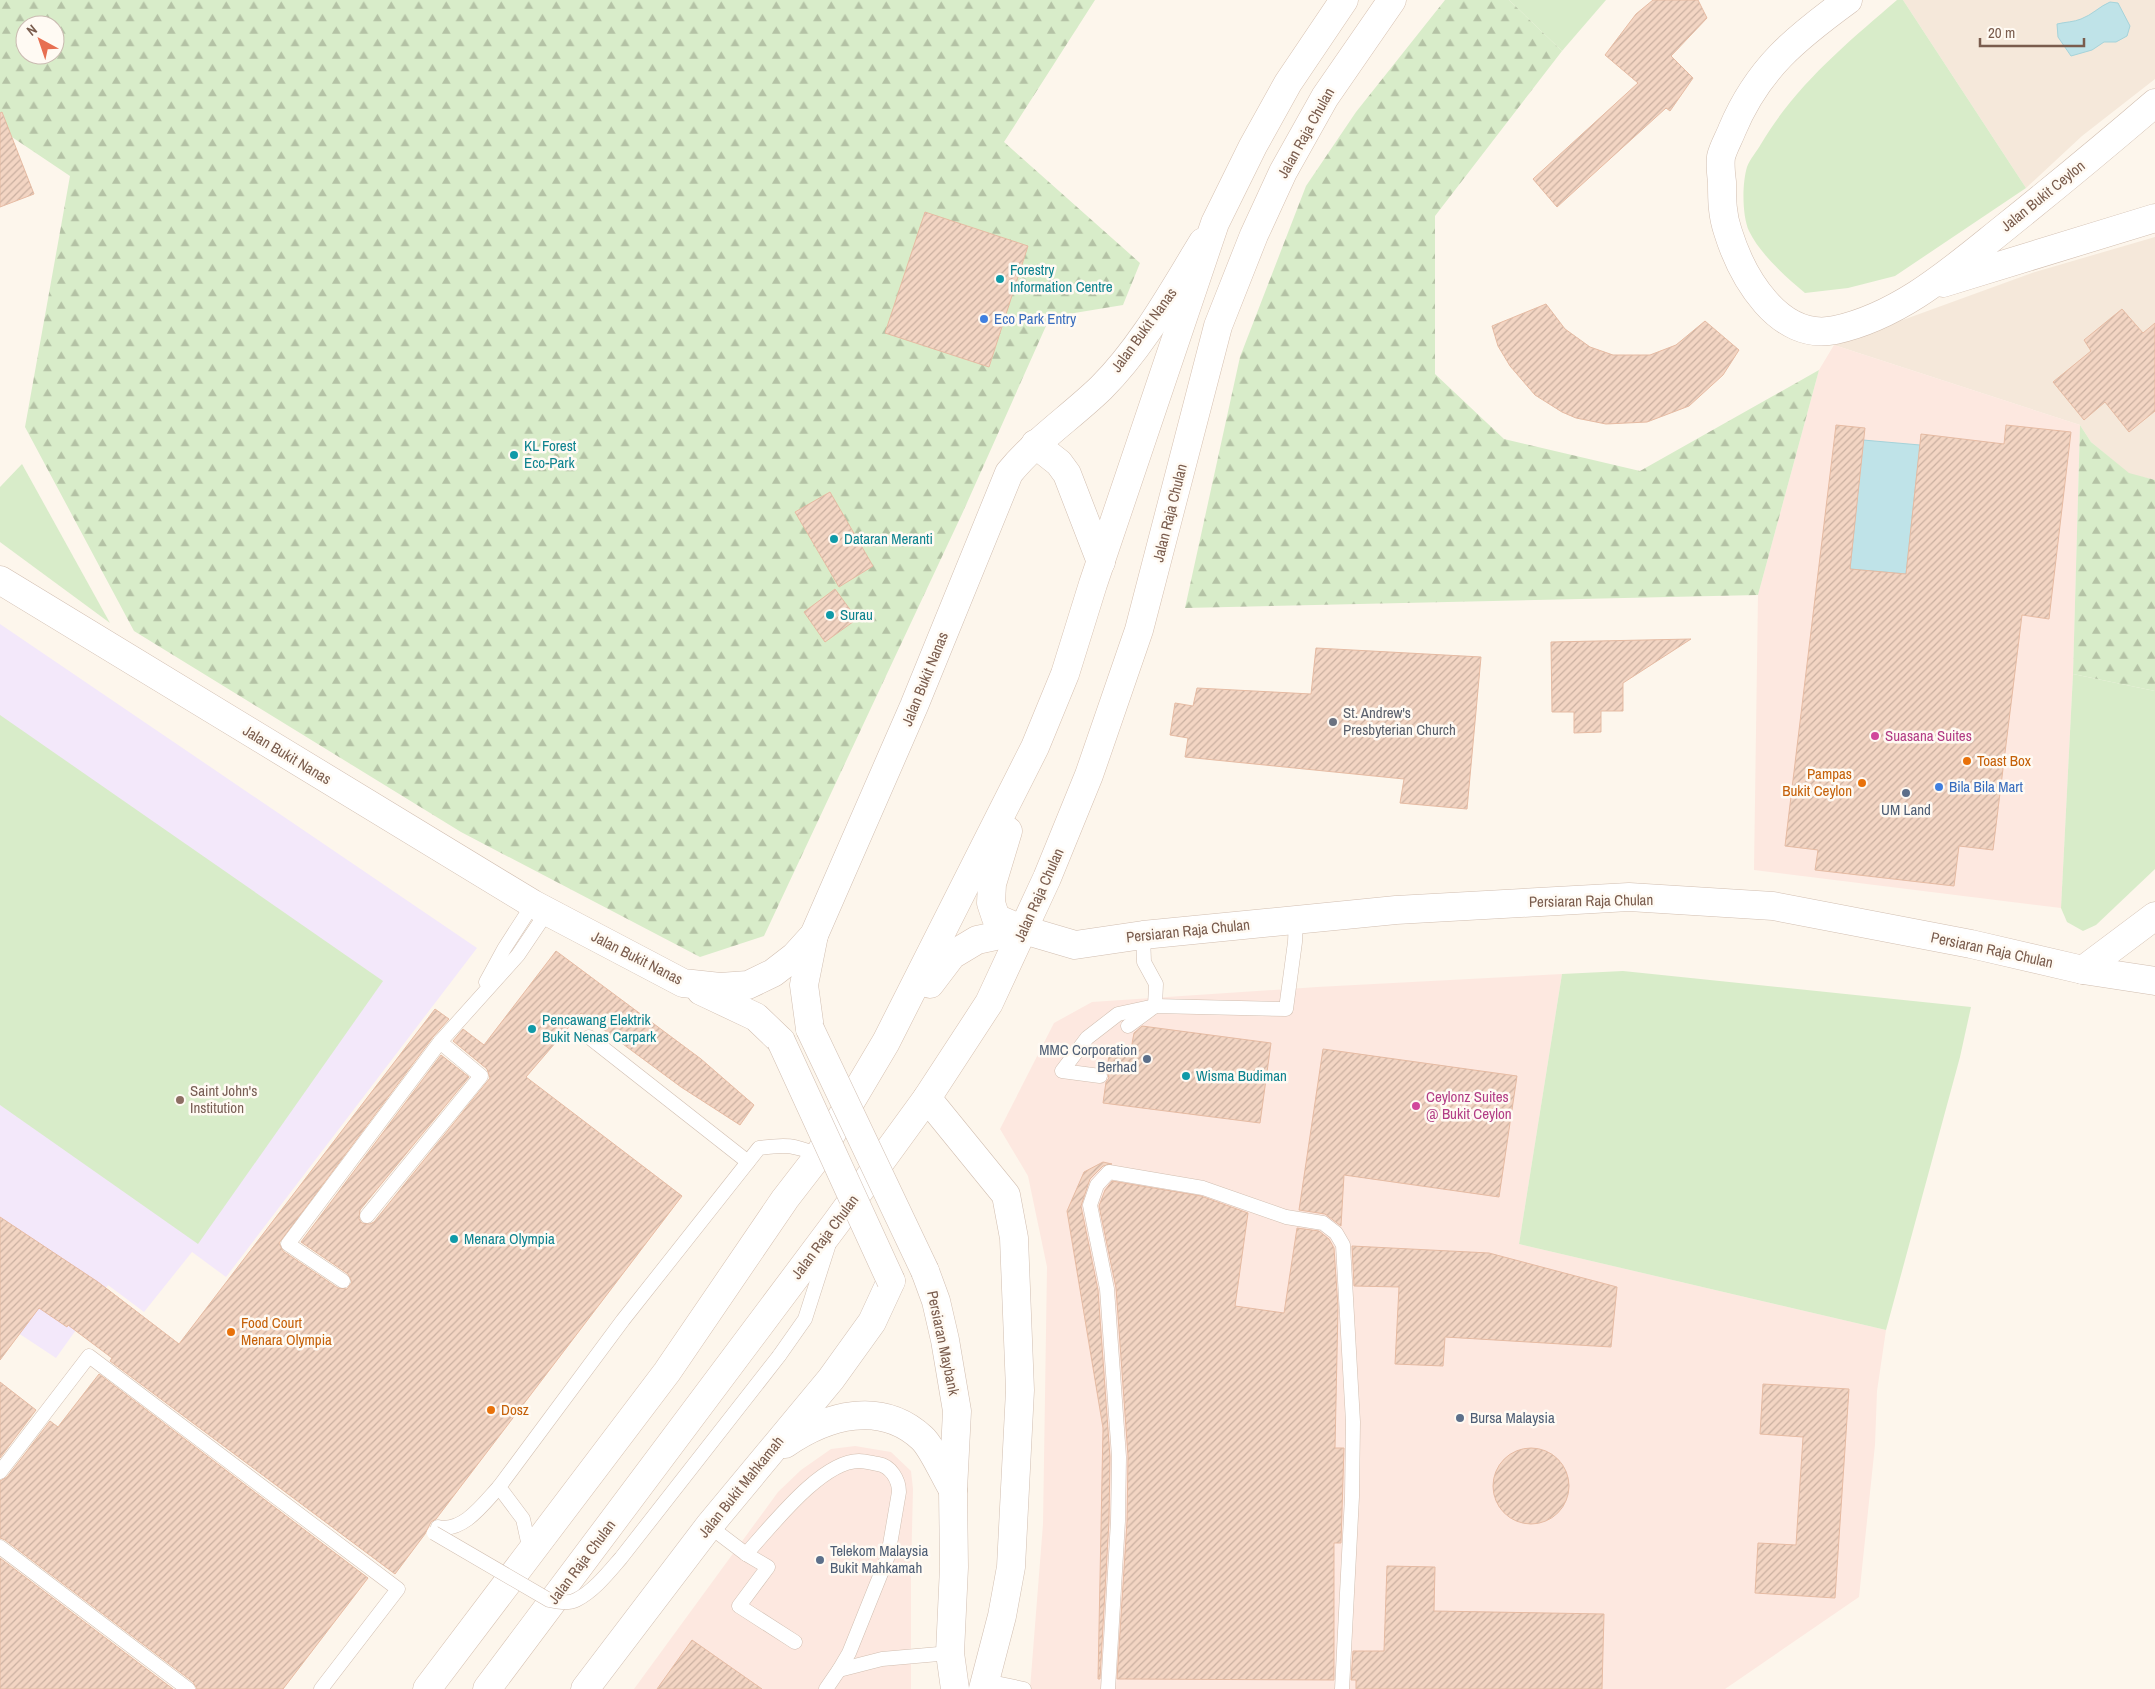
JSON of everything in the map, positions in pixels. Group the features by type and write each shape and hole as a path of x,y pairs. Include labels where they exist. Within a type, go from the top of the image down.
{"street":[{"name":"Jalan Raja Chulan","path":"487,1689 836,1223 927,1098 989,1004 1024,930 1089,775 1140,630 1218,326 1254,235 1284,172 1325,97 1392,0"},
{"name":"Jalan Bukit Ceylon","path":"1848,0 1808,30 1768,68 1742,107 1721,157 1722,209 1727,231 1745,272 1764,301 1783,319 1809,332 1833,331 1869,320 1930,287 2053,189 2155,103"},
{"path":"427,1689 531,1555 667,1372 785,1199 818,1155 886,1042 1035,747 1065,674 1215,223 1253,146 1335,6"},
{"name":"Jalan Bukit Ceylon","path":"1930,287 2155,218"},
{"name":"Jalan Bukit Nanas","path":"0,580 540,908 683,983 720,987 748,985 773,973 795,956 814,935 914,706 1009,473 1035,444 1070,417 1096,392 1134,350 1215,223"},
{"path":"1035,444 1059,462 1067,474 1101,562"},
{"name":"Persiaran Raja Chulan","path":"1035,747 992,884 991,903 996,918 1024,930 1075,945 1143,936 1444,906 1629,897 1773,906 1980,946 2083,970 2155,981"},
{"path":"2083,970 2155,916"},
{"path":"886,1042 952,955 976,940 1024,930"},
{"name":"Persiaran Maybank","path":"814,935 804,984 810,1030 925,1272 936,1300 945,1340 957,1411 953,1490 954,1567 950,1653 955,1689"},
{"name":"Jalan Bukit Mahkamah","path":"585,1689 709,1526 831,1379 872,1322 891,1281 781,1041 756,1017 721,999 683,983"},
{"path":"927,1098 1006,1195 1014,1238 1020,1390 1011,1567 1002,1616 984,1685"},
{"path":"762,1460 797,1436 819,1424 854,1415 878,1414 902,1423 924,1439 953,1490"}],"lane":[{"path":"343,1281 288,1244 440,1042 478,998 504,949 540,908"},
{"path":"1100,1076 1062,1071 1087,1038 1118,1014 1155,1006 1286,1009 1296,920"},
{"path":"1143,936 1144,962 1156,984 1155,1006"},
{"path":"1128,1026 1155,1006"},
{"path":"590,1037 748,1162"},
{"path":"367,1216 481,1076 440,1042"},
{"path":"818,1155 792,1145 782,1144 759,1148 624,1320 499,1487 462,1522 453,1528 436,1530 548,1600 575,1601 602,1579 621,1558 779,1356 805,1319 836,1223"},
{"path":"1108,1689 1118,1521 1119,1457 1106,1289 1090,1205 1097,1185 1109,1172 1203,1188 1286,1217 1323,1222 1336,1233 1343,1245 1353,1422 1352,1497 1342,1689"},
{"path":"0,1472 90,1356 398,1590 321,1689"},
{"path":"746,1554 814,1481 835,1468 858,1461 882,1464 899,1484 888,1556 849,1653 826,1689"},
{"path":"499,1487 523,1519 531,1555"},
{"path":"709,1526 746,1554 768,1567 739,1606 795,1642"},
{"path":"0,1547 188,1689"},
{"path":"839,1670 882,1659 950,1653"},
{"path":"984,1685 1024,1689"}],"shaded area":[{"path":"1903,0 2155,0 2155,79 2082,136 2026,188"},
{"path":"2155,237 2155,480 2129,474 2091,442 2080,425 1834,345 2035,272"},
{"path":"1834,345 2080,425 2073,674 2061,908 1754,870 1758,595 1819,370"},
{"name":"Saint John's Institution","path":"0,624 477,948 226,1277 192,1252 144,1312 108,1285 56,1358 0,1321"},
{"name":"Bursa Malaysia","path":"1562,974 1519,1244 1886,1330 1877,1391 1875,1445 1859,1597 1725,1689 1030,1689 1043,1524 1047,1267 1028,1176 1000,1129 1054,1023 1092,1002 1317,987"},
{"name":"Telekom Malaysia Bukit Mahkamah","path":"855,1446 891,1452 911,1471 913,1489 911,1689 634,1689 778,1492 801,1470 831,1449"}],"green space":[{"name":"KL Forest Eco-Park","path":"0,0 1095,0 1004,142 1140,263 1123,305 1050,317 962,514 764,936 700,957 461,832 134,631 25,427 70,176 0,129"},
{"path":"1445,0 1509,0 1562,51 1435,216 1435,374 1504,439 1640,471 1819,370 1758,595 1185,608 1240,357 1306,186 1356,112"},
{"path":"1509,0 1606,0 1562,51"},
{"path":"1897,0 1903,0 2026,188 1895,276 1848,288 1805,293 1767,257 1749,231 1745,217 1744,199 1744,182 1747,167 1775,123 1806,84 1841,49"},
{"path":"2080,425 2091,442 2129,473 2155,480 2155,691 2073,674"},
{"path":"22,464 110,623 0,542 0,487"},
{"path":"2073,674 2155,691 2155,869 2096,925 2083,931 2067,922 2061,908"},
{"path":"0,715 383,981 198,1244 0,1105"},
{"path":"1623,971 1971,1007 1960,1057 1886,1330 1519,1244 1562,974"}],"water":[{"path":"2110,2 2118,3 2130,26 2127,36 2116,42 2104,42 2092,50 2071,56 2058,37 2057,24 2081,19"},
{"path":"1863,440 1920,445 1906,574 1850,569"}],"building":[{"path":"1653,0 1698,0 1707,18 1671,56 1693,78 1670,111 1666,108 1557,207 1533,179 1638,83 1605,55 1636,14"},
{"path":"2,112 34,194 0,207 0,113"},
{"path":"925,212 1028,246 989,367 885,333"},
{"path":"1546,304 1565,329 1590,347 1613,355 1650,355 1676,345 1705,321 1739,350 1723,375 1689,406 1647,422 1606,424 1576,418 1562,412 1535,395 1510,366 1498,346 1492,326"},
{"path":"2122,309 2143,333 2155,323 2155,411 2129,432 2105,402 2084,420 2053,382 2091,351 2084,340"},
{"path":"1836,425 1865,428 1850,569 1906,574 1921,434 2004,444 2006,425 2071,432 2049,619 2022,615 1993,850 1959,846 1954,886 1815,870 1818,850 1785,846"},
{"name":"Dataran Meranti","path":"830,492 873,566 839,587 795,512"},
{"name":"Surau","path":"835,589 857,619 825,642 804,612"},
{"path":"1691,639 1623,683 1623,711 1601,711 1601,732 1574,733 1574,712 1552,712 1551,642"},
{"name":"St. Andrew's Presbyterian Church","path":"1316,648 1481,657 1467,809 1400,803 1404,779 1185,757 1188,738 1170,735 1175,703 1193,706 1197,688 1311,694"},
{"name":"Menara Olympia","path":"556,951 701,1059 754,1105 740,1125 681,1087 581,1013 526,1077 682,1196 436,1519 431,1522 425,1534 395,1574 110,1361 112,1358 68,1325 67,1327 39,1308 0,1360 0,1217 98,1282 179,1344 435,1009 449,1019 433,1037 279,1243 283,1251 338,1288 347,1289 352,1282 348,1274 301,1242 441,1055 469,1077 360,1210 359,1219 362,1223 370,1224 374,1222 490,1078 487,1069 453,1041 463,1029 484,1045"},
{"name":"Wisma Budiman","path":"1142,1026 1271,1043 1260,1123 1103,1103 1106,1082 1109,1078 1107,1071 1110,1046 1131,1049 1134,1033"},
{"path":"1323,1049 1517,1076 1499,1197 1344,1175 1341,1226 1325,1214 1299,1210"},
{"path":"1103,1162 1112,1164 1103,1166 1090,1179 1081,1206 1098,1290 1110,1457 1109,1521 1100,1679 1098,1679 1103,1428 1067,1211 1084,1172"},
{"path":"1112,1181 1201,1196 1248,1213 1235,1306 1284,1313 1297,1228 1319,1231 1329,1239 1334,1248 1338,1307 1335,1448 1344,1448 1341,1543 1334,1543 1334,1680 1117,1679 1127,1522 1128,1456 1116,1288 1099,1206 1105,1190"},
{"path":"1352,1246 1489,1253 1617,1287 1611,1347 1445,1337 1443,1366 1395,1364 1399,1287 1354,1286"},
{"path":"99,1374 368,1578 283,1689 197,1689 193,1682 0,1538 0,1481 7,1477 50,1421 58,1427"},
{"path":"0,1382 36,1410 0,1458"},
{"path":"1763,1384 1849,1389 1835,1598 1755,1593 1758,1543 1796,1545 1803,1437 1760,1434"},
{"path":"1531,1448 1545,1451 1558,1459 1566,1472 1569,1486 1566,1500 1558,1513 1545,1521 1531,1524 1517,1521 1504,1513 1496,1500 1493,1486 1496,1472 1504,1459 1517,1451"},
{"path":"0,1558 173,1689 0,1689"},
{"path":"1387,1566 1435,1567 1434,1611 1604,1614 1602,1689 1356,1689 1356,1680 1351,1680 1353,1651 1384,1651"},
{"path":"692,1640 762,1689 657,1689"}],"place":[{"name":"Forestry Information Centre","path":"1000,279"},
{"name":"Eco Park Entry","path":"984,319"},
{"name":"KL Forest Eco-Park","path":"514,455"},
{"name":"Dataran Meranti","path":"834,539"},
{"name":"Surau","path":"830,615"},
{"name":"St. Andrew's Presbyterian Church","path":"1333,722"},
{"name":"Suasana Suites","path":"1875,736"},
{"name":"Toast Box","path":"1967,761"},
{"name":"Pampas Bukit Ceylon","path":"1862,783"},
{"name":"Bila Bila Mart","path":"1939,787"},
{"name":"UM Land","path":"1906,793"},
{"name":"Pencawang Elektrik Bukit Nenas Carpark","path":"532,1029"},
{"name":"MMC Corporation Berhad","path":"1147,1059"},
{"name":"Wisma Budiman","path":"1186,1076"},
{"name":"Saint John's Institution","path":"180,1100"},
{"name":"Ceylonz Suites @ Bukit Ceylon","path":"1416,1106"},
{"name":"Menara Olympia","path":"454,1239"},
{"name":"Food Court Menara Olympia","path":"231,1332"},
{"name":"Dosz","path":"491,1410"},
{"name":"Bursa Malaysia","path":"1460,1418"},
{"name":"Telekom Malaysia Bukit Mahkamah","path":"820,1560"}]}
